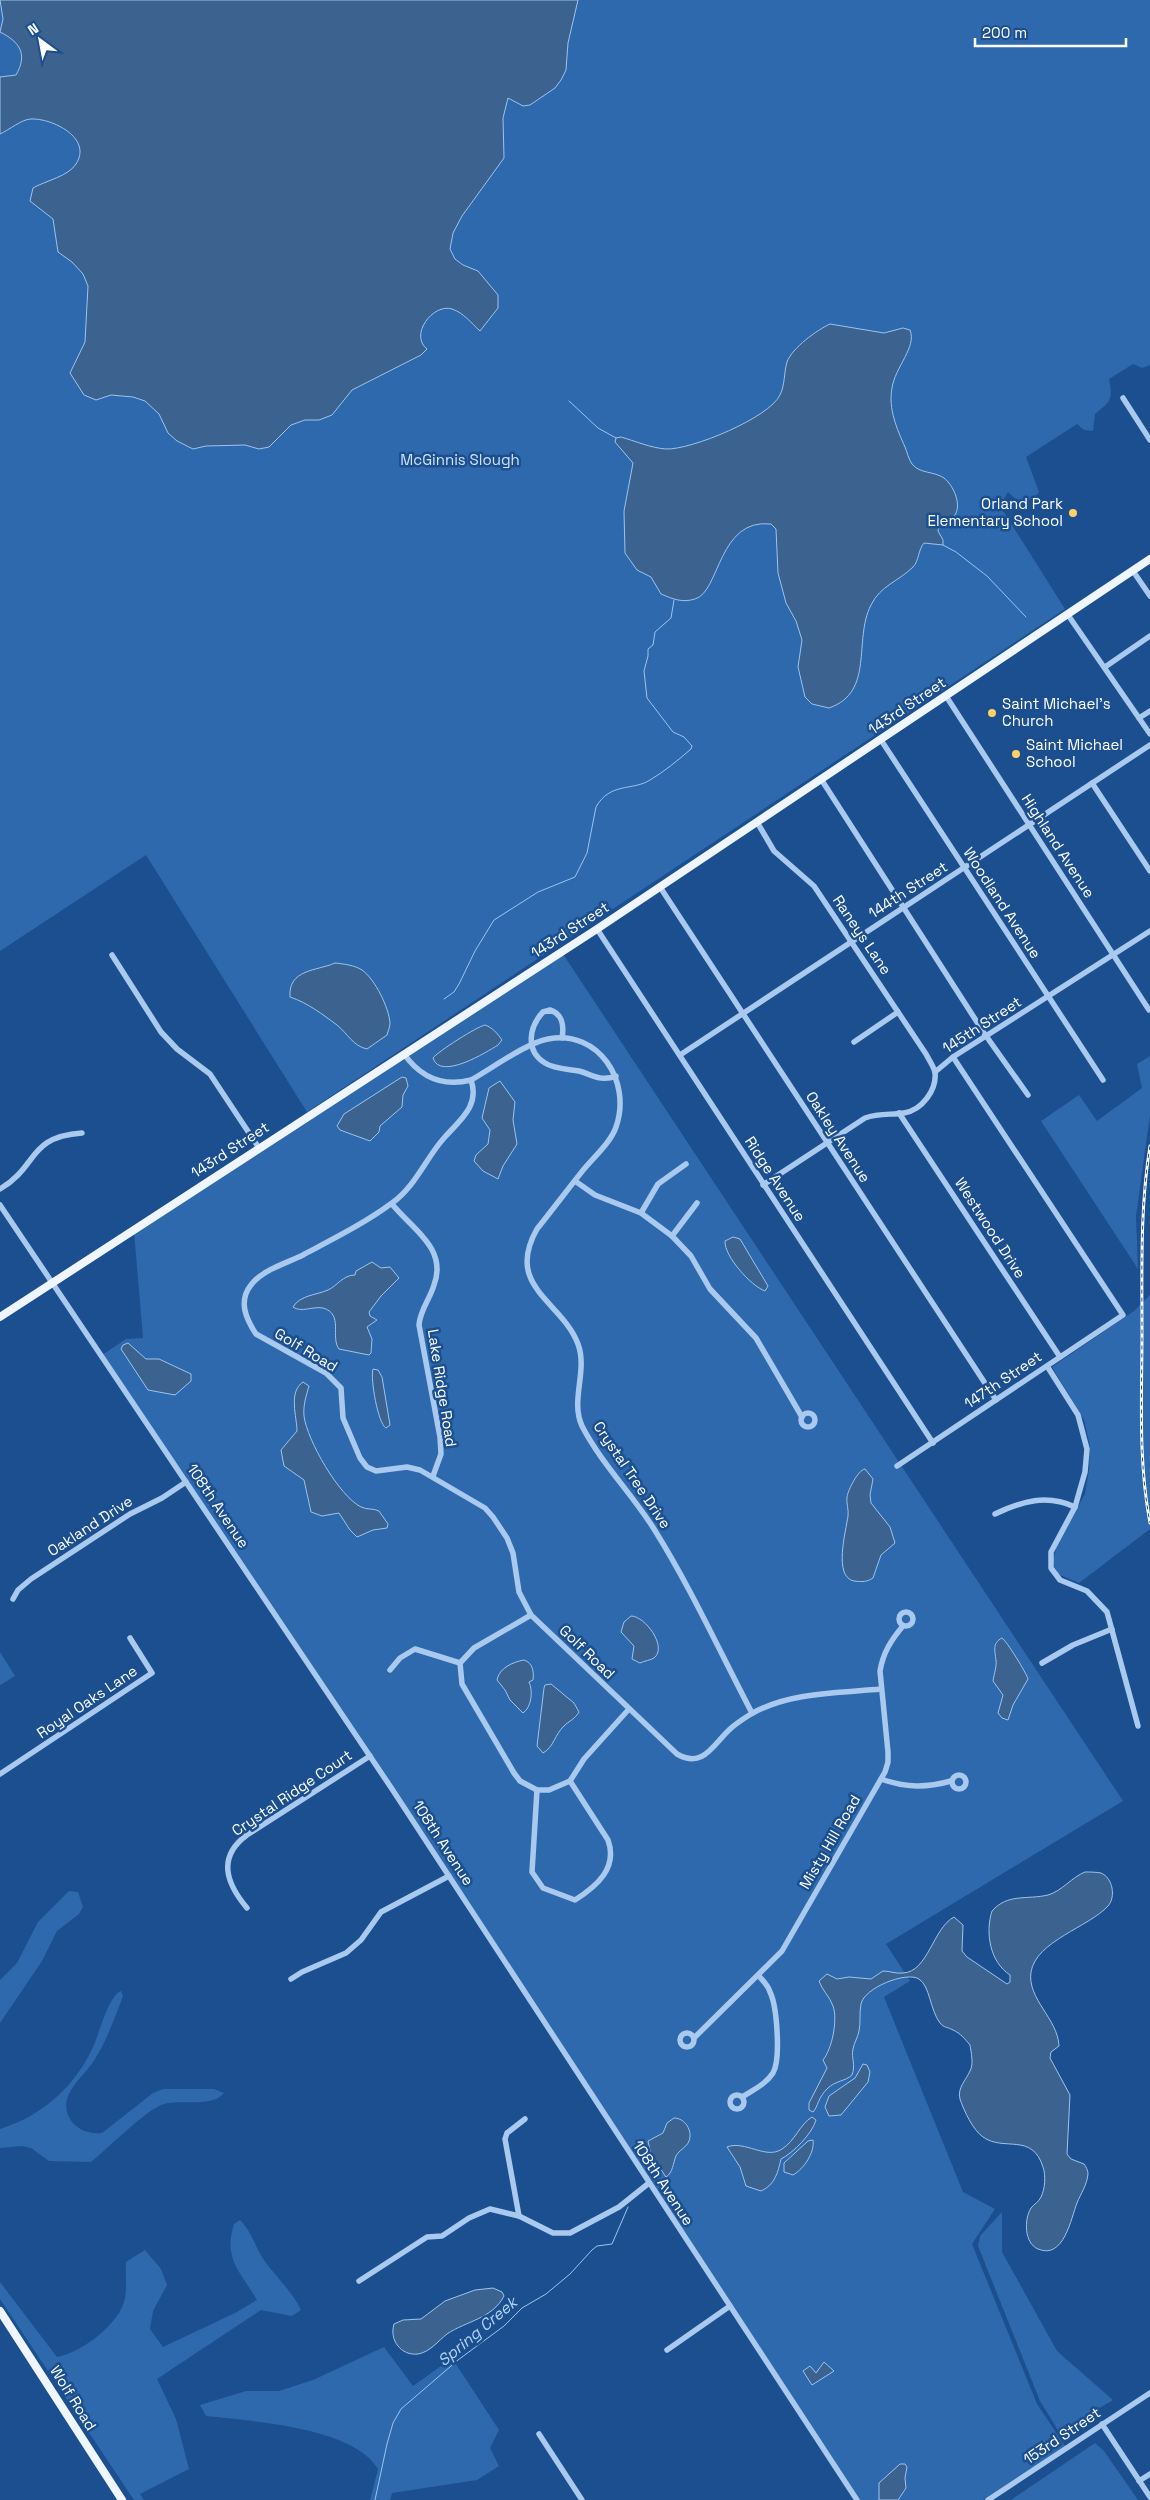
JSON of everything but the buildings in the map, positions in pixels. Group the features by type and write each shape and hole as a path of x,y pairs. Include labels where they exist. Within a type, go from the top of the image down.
{"main road":[{"name":"143rd Street","path":"0,1317 597,929 1150,559"},
{"name":"Wolf Road","path":"0,2311 122,2500"}],"street":[{"path":"1122,398 1150,440"},
{"path":"1133,571 1150,596"},
{"path":"1068,615 1150,734"},
{"path":"1105,667 1150,636"},
{"name":"Highland Avenue","path":"946,696 1149,1010"},
{"path":"1139,718 1150,711"},
{"name":"Woodland Avenue","path":"881,740 1103,1080"},
{"name":"144th Street","path":"680,1055 1150,745"},
{"path":"821,779 1028,1095"},
{"path":"1092,782 1150,871"},
{"name":"Raneys Lane","path":"757,822 774,851 814,886 898,1012 935,1072"},
{"name":"Oakley Avenue","path":"660,887 996,1400"},
{"name":"Ridge Avenue","path":"597,929 933,1443"},
{"name":"145th Street","path":"763,1185 873,1115 899,1113 918,1108 928,1098 932,1090 935,1072 953,1058 1150,930"},
{"path":"112,955 161,1032 177,1049 195,1061 215,1080 259,1148"},
{"path":"562,1038 562,1022 554,1012 546,1011 540,1016 531,1034 531,1046 546,1064 579,1071 603,1080 616,1076"},
{"path":"854,1042 898,1012"},
{"name":"Crystal Tree Drive","path":"404,1054 417,1069 436,1081 446,1083 471,1080 531,1046 547,1039 562,1038 583,1042 593,1048 602,1055 616,1076 621,1097 616,1129 532,1238 528,1258 530,1275 540,1296 572,1330 578,1344 582,1371 578,1402 582,1426 653,1528 687,1586 752,1713"},
{"name":"147th Street","path":"897,1466 1123,1315 953,1058"},
{"name":"Golf Road","path":"471,1080 474,1090 472,1106 438,1144 400,1197 392,1204 303,1255 260,1276 251,1284 246,1292 245,1312 256,1334 326,1373 341,1388 343,1418 360,1458 367,1467 385,1472 407,1467 433,1476 485,1508 502,1528 513,1553 518,1592 531,1615 677,1754 692,1760 710,1751 730,1729 752,1713"},
{"name":"Westwood Drive","path":"899,1113 1060,1358"},
{"path":"0,1189 20,1175 37,1149 49,1140 65,1134 82,1133"},
{"path":"641,1214 658,1184 686,1164"},
{"path":"575,1181 595,1195 641,1214 672,1236 691,1256 710,1289 756,1338 802,1417"},
{"path":"672,1236 697,1203"},
{"name":"Lake Ridge Road","path":"392,1204 427,1241 436,1260 436,1282 420,1317 419,1325 440,1437 441,1454 433,1476"},
{"name":"108th Avenue","path":"0,1205 51,1284 370,1756 857,2500"},
{"path":"1047,1366 1078,1415 1087,1449 1086,1472 1075,1507 1051,1552 1051,1568 1060,1580 1087,1591 1107,1612 1138,1726"},
{"name":"Oakland Drive","path":"13,1598 18,1590 31,1579 130,1514 162,1498 186,1482"},
{"path":"995,1514 1020,1502 1038,1499 1060,1501 1075,1507"},
{"path":"531,1615 474,1648 460,1663 462,1684 520,1781 537,1790 549,1790 570,1781 584,1759 629,1709"},
{"name":"Misty Hill Road","path":"694,2038 759,1976 782,1951 881,1779 888,1762 881,1689 882,1659 890,1642 903,1626"},
{"path":"1042,1663 1073,1645 1112,1628"},
{"name":"Royal Oaks Lane","path":"0,1774 152,1673 130,1638"},
{"path":"390,1670 400,1658 415,1650 460,1663"},
{"path":"752,1713 792,1698 881,1689"},
{"name":"Crystal Ridge Court","path":"247,1908 236,1895 228,1878 228,1863 235,1845 247,1834 370,1756"},
{"path":"881,1779 913,1787 929,1787 952,1781"},
{"path":"537,1790 532,1872 543,1888 575,1900 594,1888 606,1873 611,1850 608,1840 570,1781"},
{"path":"291,1979 350,1950 361,1940 381,1912 449,1876"},
{"path":"742,2097 766,2081 776,2066 774,2004 771,1993 759,1976"},
{"path":"519,2216 504,2140 507,2133 525,2119"},
{"path":"359,2281 427,2237 442,2236 469,2218 490,2209 519,2216 553,2232 570,2233 619,2207 649,2183"},
{"path":"667,2350 681,2338 730,2306"},
{"name":"153rd Street","path":"988,2500 1150,2393"},
{"path":"1102,2424 1150,2497"},
{"path":"539,2434 582,2500"},
{"path":"1139,2480 1150,2474"}],"green space":[{"name":"McGinnis Slough","path":"0,0 1150,0 1150,365 1142,368 1133,364 1109,379 1110,400 1095,414 1093,431 1084,430 1077,424 1026,457 1039,492 1028,501 1020,501 1008,492 1000,506 1065,609 307,1112 146,855 0,951"},
{"path":"563,954 1123,1801 886,1944 910,1981 884,1997 963,2192 995,2209 972,2244 1037,2404 1065,2446 983,2500 860,2500 508,1962 102,1355 126,1339 143,1338 134,1231"},
{"path":"1150,1056 1150,1115 1136,1216 1138,1269 1041,1121 1079,1095 1097,1121 1142,1088 1137,1064"},
{"path":"1150,1295 1150,1529 1079,1583 1058,1574 1053,1560 1057,1545 1085,1494 1090,1446 1084,1420 1052,1367 1134,1311"},
{"path":"0,1652 15,1676 0,1685"},
{"path":"69,1891 78,1892 83,1907 79,1914 57,1931 42,1961 0,2023 0,1980 17,1963 38,1922"},
{"path":"121,1991 123,1996 103,2044 92,2064 73,2086 68,2096 67,2112 74,2124 87,2132 102,2133 153,2093 163,2089 214,2089 224,2093 219,2098 204,2102 171,2103 157,2107 91,2162 49,2161 31,2148 22,2146 0,2148 0,2129 43,2108 56,2098 78,2074 94,2045 108,2007 116,1994"},
{"path":"1002,2212 1002,2252 1057,2351 1113,2400 1059,2432 1040,2401 978,2246 980,2236"},
{"path":"240,2220 248,2229 264,2260 289,2290 301,2310 292,2316 261,2310 157,2379 176,2419 189,2469 140,2494 144,2500 134,2500 0,2299 0,2282 57,2357 66,2355 86,2345 112,2322 125,2300 126,2262 145,2250 161,2269 167,2285 153,2311 150,2329 163,2347 237,2312 257,2300 239,2272 232,2256 231,2236 234,2224"},
{"path":"384,2347 413,2386 452,2358 499,2430 490,2448 499,2466 477,2480 392,2493 390,2500 370,2500 378,2469 366,2455 347,2444 325,2435 300,2429 248,2420 206,2416 200,2405 246,2391 279,2391 313,2380"},
{"path":"1095,2443 1104,2451 1138,2500 1011,2500"}],"shaded area":[{"path":"0,0 578,0 568,43 566,70 561,80 555,88 530,105 523,106 508,98 503,118 504,158 462,216 453,233 450,249 455,259 463,265 478,271 498,295 498,308 480,331 464,316 452,309 445,308 431,315 422,329 422,343 427,349 421,355 352,390 332,415 319,420 305,420 291,425 269,447 259,449 245,445 206,446 193,449 177,441 168,433 159,414 145,401 133,397 111,395 96,400 84,395 70,373 85,342 88,286 83,274 72,262 58,252 53,219 30,201 33,188 73,168 80,155 79,146 75,138 68,131 40,120 31,119 24,121 0,134 0,77 16,75 20,68 21,55 17,44 0,32 3,19"},
{"path":"830,324 884,333 903,328 910,330 911,343 897,372 892,388 891,404 894,419 912,464 923,471 944,478 956,495 958,506 955,515 939,526 938,531 943,540 943,545 924,543 913,567 875,598 866,619 858,678 852,690 843,700 829,708 812,704 805,697 798,667 802,640 796,621 786,603 778,573 776,529 771,524 754,525 740,532 730,543 703,594 695,599 674,599 661,594 651,577 637,570 625,553 624,511 633,463 615,442 616,438 621,437 655,447 666,449 678,448 710,438 746,422 773,404 780,395 787,362 799,345 818,330"},
{"path":"335,963 356,967 367,974 380,994 387,1010 390,1023 387,1035 367,1049 354,1042 337,1025 320,1013 303,1002 290,997 294,981 299,976 305,972"},
{"path":"485,1025 495,1031 502,1040 498,1045 464,1063 445,1067 437,1064 433,1058 436,1055 449,1045"},
{"path":"402,1077 406,1078 408,1086 403,1095 402,1107 380,1126 379,1132 370,1141 340,1130 337,1126 344,1114"},
{"path":"500,1081 515,1102 513,1120 517,1144 503,1166 498,1179 483,1171 474,1161 476,1155 488,1144 490,1130 482,1118 489,1088"},
{"path":"733,1237 740,1239 768,1286 765,1291 739,1270 729,1254 725,1241"},
{"path":"372,1262 381,1268 390,1267 399,1278 381,1296 369,1312 370,1316 377,1320 367,1327 372,1339 371,1353 369,1355 339,1349 335,1320 329,1311 323,1308 296,1309 293,1307 300,1300 328,1290 347,1277 355,1275 356,1271"},
{"path":"128,1343 146,1359 159,1359 191,1374 191,1381 175,1395 148,1390 121,1349 123,1345"},
{"path":"373,1369 378,1370 382,1377 390,1425 386,1428 380,1418 375,1400"},
{"path":"303,1382 309,1386 304,1408 306,1426 325,1466 343,1492 352,1501 363,1508 379,1511 388,1524 387,1528 373,1530 357,1537 339,1513 322,1516 311,1512 304,1480 284,1466 281,1450 297,1431 294,1405 298,1386"},
{"path":"865,1469 873,1479 870,1495 871,1503 890,1527 895,1543 881,1555 873,1578 860,1582 848,1578 842,1563 842,1553 848,1516 848,1494 856,1476"},
{"path":"631,1616 637,1617 648,1626 657,1640 658,1653 653,1659 640,1663 632,1659 634,1646 621,1632 624,1622"},
{"path":"1002,1638 1016,1657 1028,1679 1013,1705 1008,1720 1002,1718 998,1713 1003,1695 993,1681 996,1665 995,1648 997,1642"},
{"path":"524,1660 531,1666 533,1680 529,1682 530,1703 523,1713 510,1700 497,1680 498,1676 507,1666"},
{"path":"551,1684 574,1703 579,1712 561,1729 550,1747 543,1753 537,1746 544,1688 545,1685"},
{"path":"1085,1872 1101,1873 1111,1883 1112,1898 1108,1906 1042,1952 1035,1961 1031,1972 1031,1982 1034,1991 1057,2036 1059,2046 1051,2052 1050,2058 1070,2095 1067,2154 1071,2159 1084,2164 1088,2174 1065,2236 1054,2249 1047,2251 1033,2246 1028,2236 1026,2224 1031,2208 1040,2199 1044,2186 1044,2171 1038,2156 1025,2146 991,2141 979,2134 972,2125 959,2095 972,2065 970,2045 958,2033 940,2023 934,2012 926,1987 919,1979 905,1977 886,1982 864,1998 860,2007 859,2031 853,2049 854,2068 852,2075 831,2086 822,2095 813,2112 809,2110 809,2103 827,2068 823,2060 829,2049 835,2019 833,2006 819,1981 827,1974 837,1979 849,1977 871,1979 883,1971 900,1973 912,1971 925,1958 941,1930 954,1917 963,1925 962,1951 967,1957 1007,1984 1010,1982 1010,1975 998,1963 989,1937 992,1911 998,1905 1011,1899 1053,1893"},
{"path":"863,2064 867,2065 870,2072 868,2082 841,2115 829,2116 825,2107 829,2096 855,2078"},
{"path":"812,2117 816,2120 811,2131 796,2148 781,2159 773,2182 761,2191 746,2186 740,2167 727,2147 741,2146 776,2152 787,2146"},
{"path":"674,2118 685,2123 689,2129 690,2137 688,2143 676,2156 671,2170 666,2177 651,2155 648,2141 663,2133 667,2123"},
{"path":"813,2140 808,2160 801,2169 793,2175 784,2172 784,2163 808,2141"},
{"path":"493,2288 502,2292 504,2296 493,2310 447,2334 426,2351 412,2354 402,2350 395,2341 393,2336 394,2324 403,2320 421,2319 445,2301 475,2290"},
{"path":"824,2362 834,2371 812,2385 803,2371 810,2366 816,2373"},
{"path":"900,2464 905,2464 907,2467 906,2488 898,2500 879,2500 879,2483"}],"waterway":[{"path":"569,401 598,428 616,438"},
{"path":"943,545 956,552 987,576 1026,617"},
{"path":"444,999 454,992 475,951 494,920 538,892 575,877 587,853 596,807 602,799 615,790 650,780 691,749 692,746 684,737 673,732 647,698 644,671 648,649 653,645 655,632 671,618 674,600"},
{"name":"Spring Creek","path":"375,2500 387,2444 393,2423 401,2409 458,2360 504,2326 522,2308 546,2294 570,2274 597,2246 612,2244 628,2207"}],"railway":[{"path":"1150,1146 1142,1239 1141,1404 1142,1452 1150,1523"}],"place":[{"name":"Orland Park Elementary School","path":"1073,513"},
{"name":"Saint Michael's Church","path":"992,713"},
{"name":"Saint Michael School","path":"1016,754"}]}
